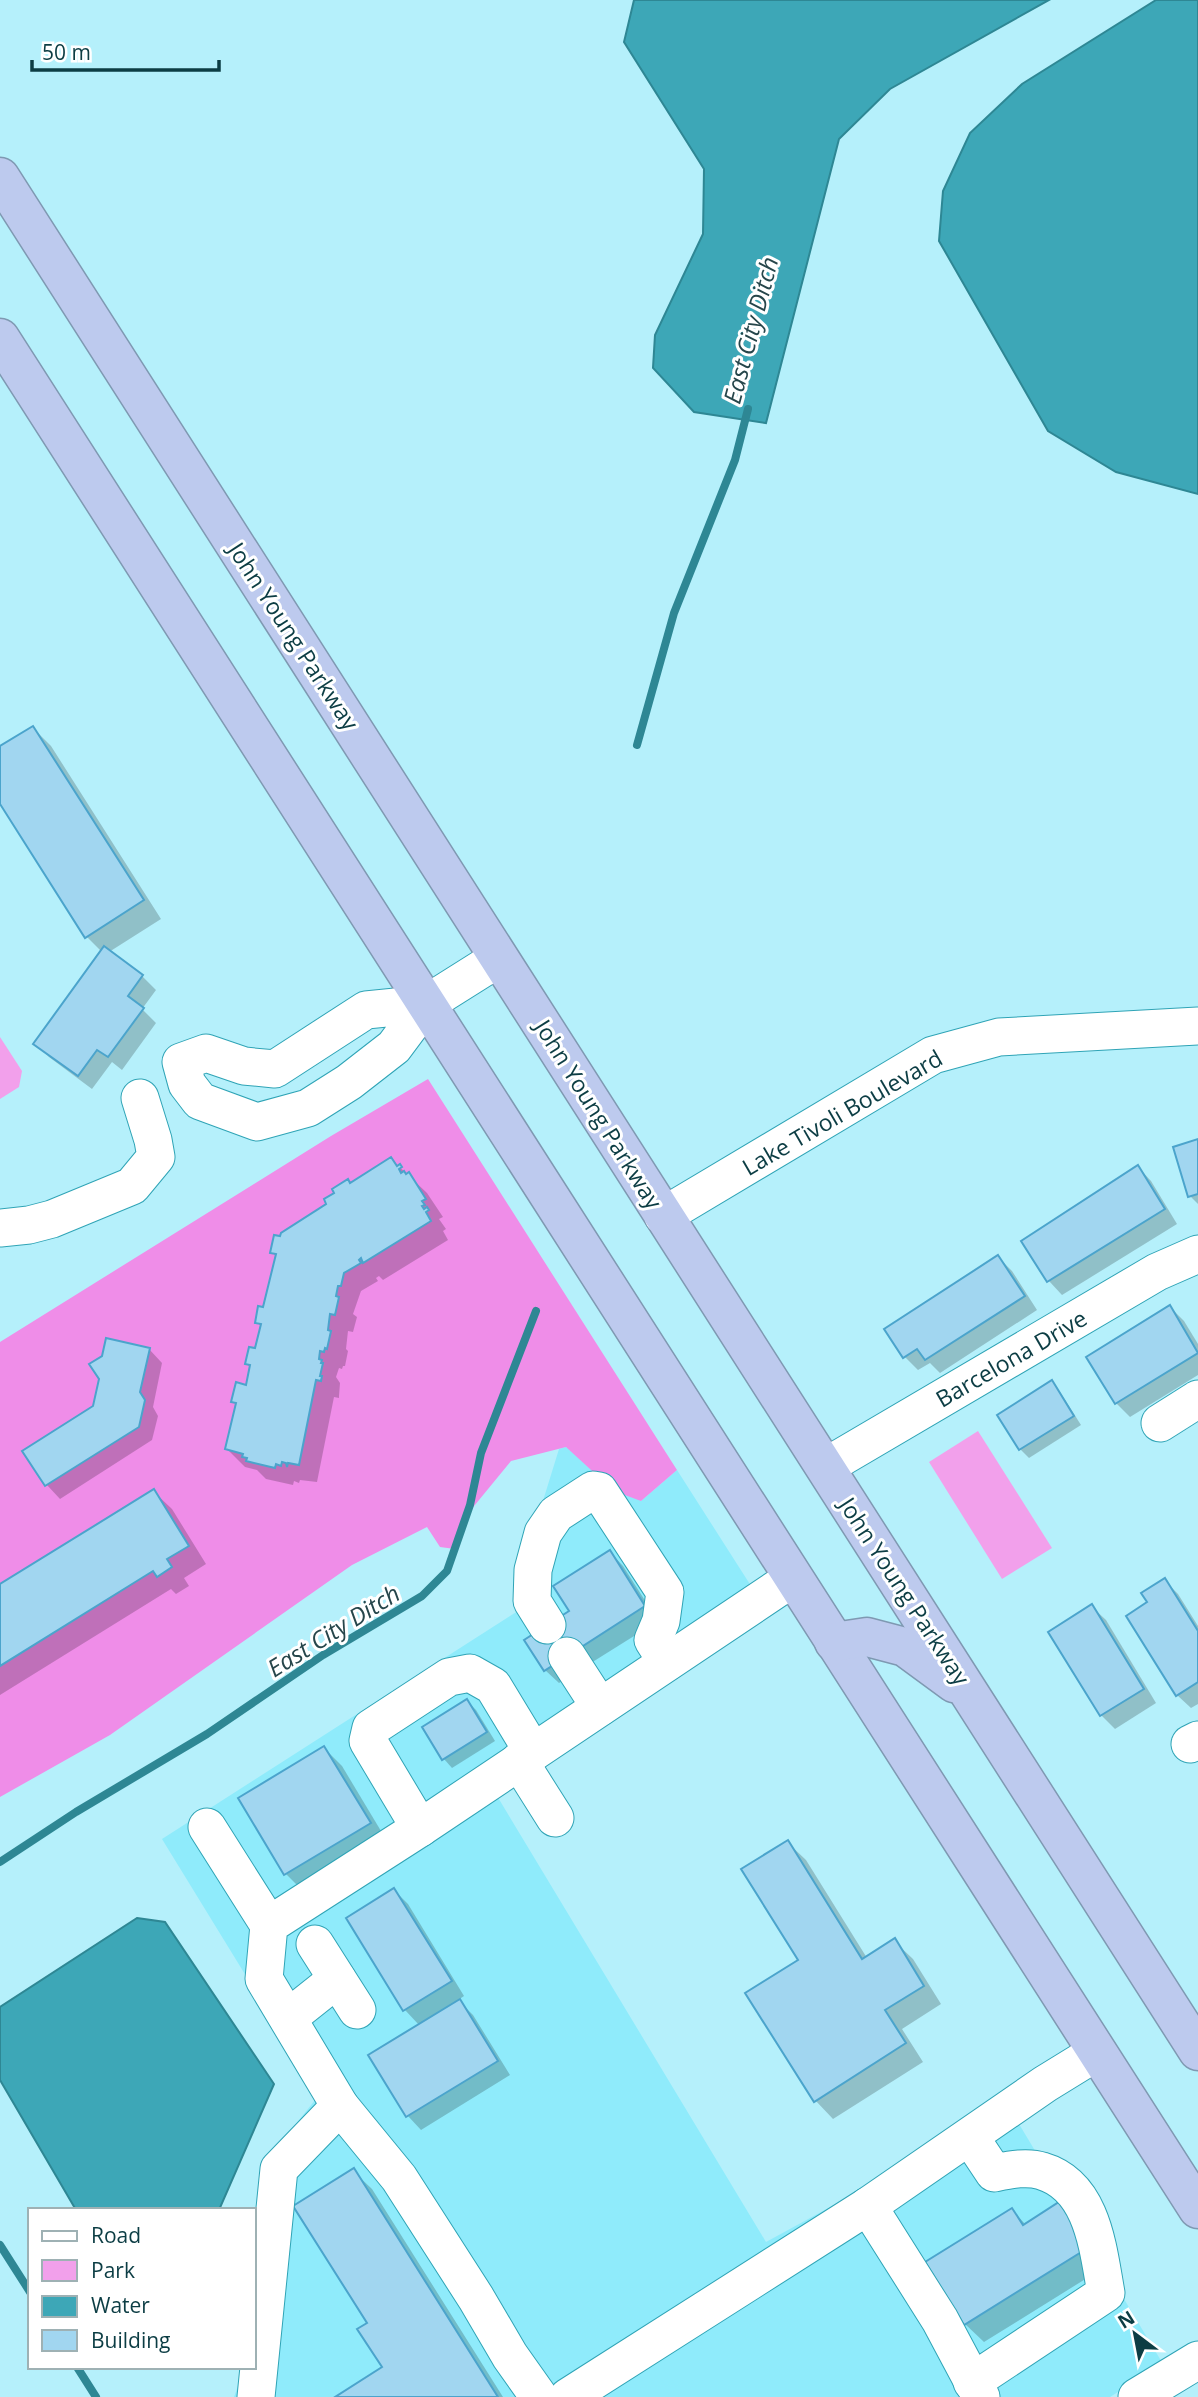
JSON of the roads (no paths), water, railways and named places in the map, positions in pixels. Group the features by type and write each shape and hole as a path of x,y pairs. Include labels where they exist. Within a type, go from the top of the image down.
{"highway":[{"name":"John Young Parkway","path":"0,177 1198,2051"},
{"path":"0,338 1198,2209"},
{"path":"834,1642 867,1637 905,1647 972,1696"}],"street":[{"path":"426,1004 366,1010 275,1069 244,1066 206,1053 181,1062 187,1084 200,1101 257,1122 308,1108 349,1082 394,1047 426,1004 499,958"},
{"name":"Lake Tivoli Boulevard","path":"663,1216 933,1055 999,1037 1198,1026"},
{"path":"0,1228 52,1219 132,1186 156,1157 140,1098"},
{"name":"Barcelona Drive","path":"825,1466 1157,1272 1198,1254"},
{"path":"1160,1423 1198,1399"},
{"path":"547,1625 532,1601 533,1570 543,1533 556,1514 593,1490 599,1491 664,1592 661,1621 653,1640 667,1662"},
{"path":"269,1925 793,1578"},
{"path":"567,1656 600,1707"},
{"path":"419,1828 368,1741 371,1728 449,1677 470,1673 493,1686 555,1818"},
{"path":"207,1827 269,1925 264,1979 341,2106 398,2178 476,2298 510,2356 539,2397"},
{"path":"315,1944 357,2010"},
{"path":"288,2018 337,1979"},
{"path":"568,2397 868,2206 1045,2084 1097,2052"},
{"path":"256,2397 279,2169 341,2106"},
{"path":"868,2206 940,2320 977,2390 1106,2293 1094,2228 1069,2186 1042,2170 1015,2169 994,2174 970,2137"},
{"path":"1138,2397 1198,2360"}],"water":[{"path":"634,0 1049,0 890,89 839,139 766,423 694,412 653,368 655,335 703,234 704,169 624,42"},
{"path":"1156,0 1198,0 1198,494 1116,472 1048,431 939,241 943,191 970,133 1022,84"},
{"path":"137,1918 165,1922 274,2084 220,2208 75,2208 0,2080 0,2007"}],"waterway":[{"name":"East City Ditch","path":"637,745 674,613 735,460 748,409"},
{"name":"East City Ditch","path":"0,1862 76,1812 207,1734 323,1655 422,1596 447,1571 470,1505 481,1453 536,1311"},
{"name":"East City Ditch","path":"0,2245 28,2289"},
{"name":"East City Ditch","path":"78,2369 96,2397"}]}
